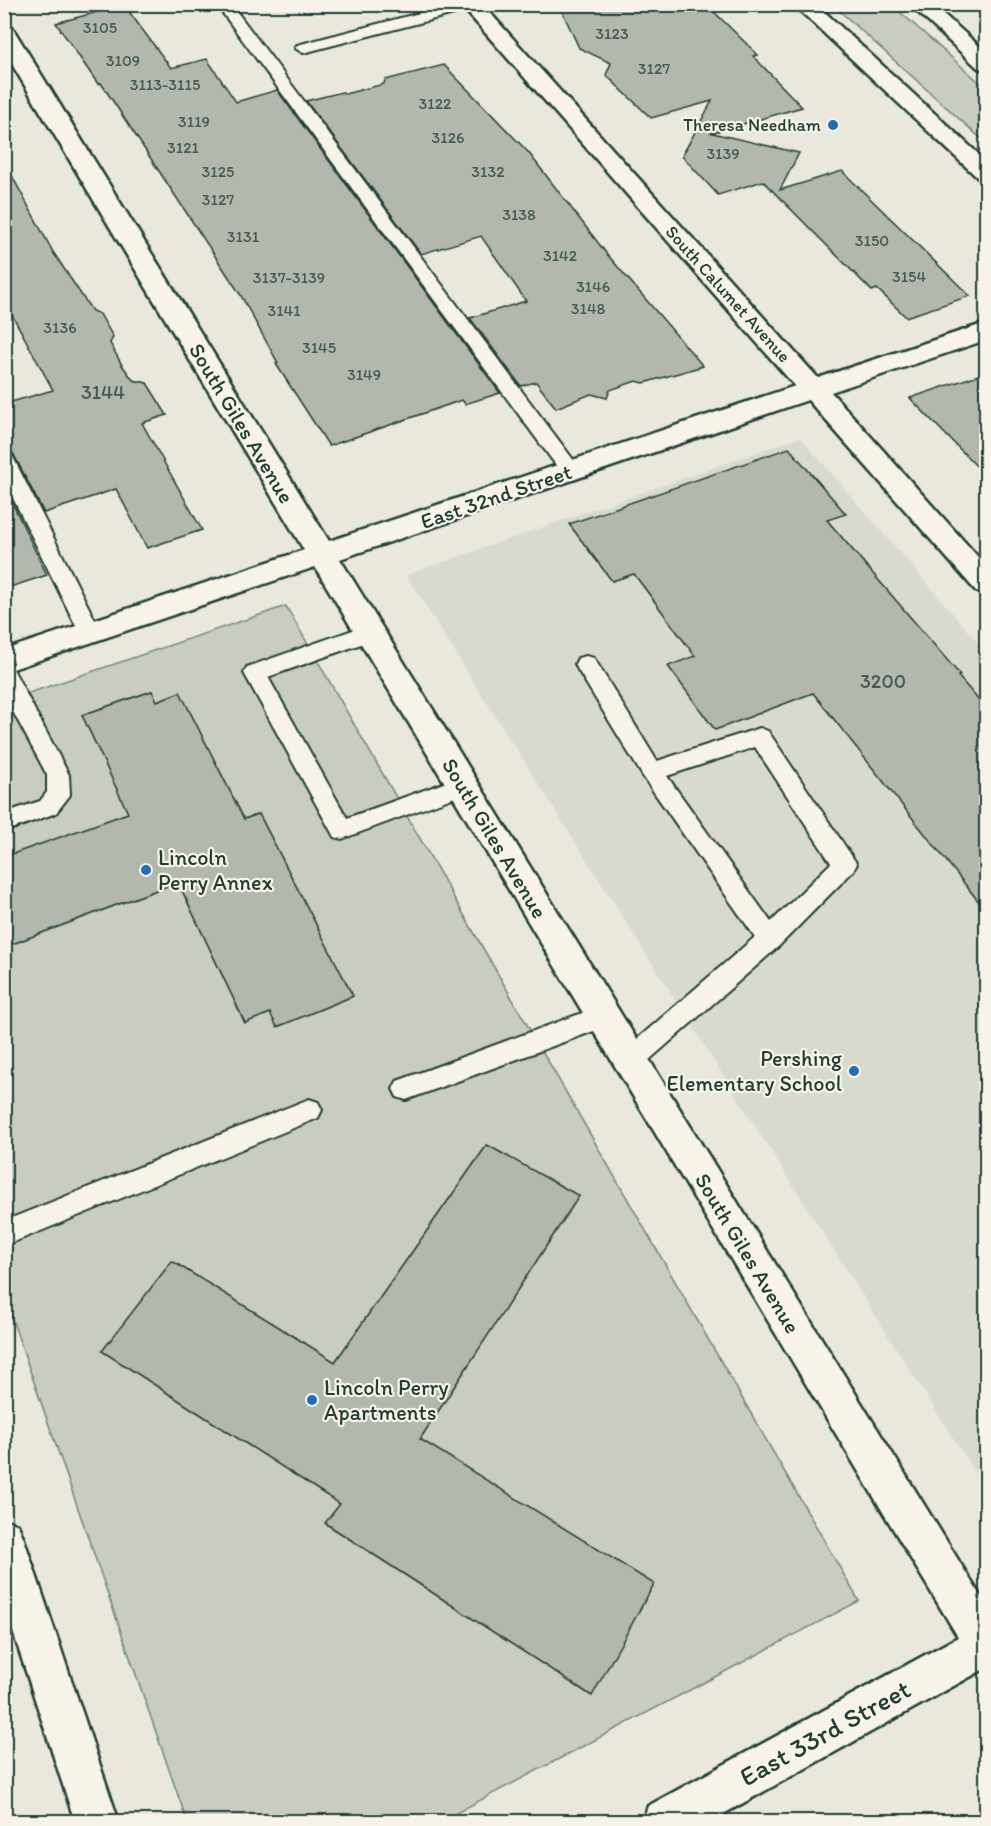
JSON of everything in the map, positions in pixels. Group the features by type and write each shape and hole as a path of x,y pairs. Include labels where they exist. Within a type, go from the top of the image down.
{"street":[{"path":"803,4 987,173"},
{"path":"919,4 987,63"},
{"name":"South Calumet Avenue","path":"471,5 987,584"},
{"name":"South Giles Avenue","path":"4,32 987,1644"},
{"name":"East 32nd Street","path":"4,661 987,331"},
{"path":"4,1539 97,1821"},
{"name":"East 33rd Street","path":"664,1821 987,1644"}],"lane":[{"path":"223,4 571,471"},
{"path":"303,48 471,5"},
{"path":"4,459 90,632"},
{"path":"370,632 255,673 342,830 463,785"},
{"path":"586,664 652,772 770,939"},
{"path":"4,673 58,775 59,795 48,807 4,823"},
{"path":"631,1060 770,939 845,864 760,737 652,772"},
{"path":"406,1089 604,1016"},
{"path":"4,1234 309,1110"}],"shaded area":[{"path":"833,5 892,5 986,88 986,143"},
{"name":"Pershing Elementary School","path":"800,437 986,652 986,1490 406,575"},
{"path":"286,606 859,1601 441,1821 187,1821 5,1299 5,947 178,882 245,1023 270,1013 277,1027 353,996 259,814 244,819 180,693 157,701 152,691 82,715 142,842 5,857 5,701","holes":["487,1145 579,1196 420,1439 592,1696 326,1524 340,1504 103,1351 172,1261 335,1362"]}],"building":[{"path":"559,4 706,4 758,55 753,56 802,107 712,133 799,153 780,190 842,171 970,296 906,317 877,289 872,291 763,181 718,195 682,156 712,101 651,118 606,75 611,63 579,48"},
{"path":"124,5 171,68 207,59 236,102 277,90 500,393 465,404 462,400 329,446 276,364 278,363 240,294 101,83 98,84 56,23"},
{"path":"444,65 528,152 606,253 703,366 644,383 636,381 610,390 607,398 591,394 556,408 536,382 521,386 470,318 526,301 481,236 421,254 306,101 384,84 385,80"},
{"path":"4,161 53,252 92,311 100,314 113,337 110,343 122,365 133,380 147,383 167,415 142,423 202,530 147,548 116,489 44,513 13,453 4,450 4,404 53,390 4,300"},
{"path":"987,372 987,477 910,398"},
{"path":"789,448 846,514 827,520 960,675 958,676 987,710 987,912 813,693 715,730 668,666 695,656 634,574 612,581 569,524"},
{"path":"4,486 47,575 4,589"},
{"name":"Lincoln Perry Annex","path":"152,691 157,701 180,692 244,819 259,814 353,996 277,1027 270,1013 245,1023 178,882 4,947 4,857 128,813 82,715"},
{"name":"Lincoln Perry Apartments","path":"487,1145 579,1196 420,1439 654,1584 592,1696 325,1523 340,1504 102,1351 172,1261 335,1362"}],"place":[{"name":"Theresa Needham","path":"833,125"},
{"name":"Lincoln Perry Annex","path":"146,870"},
{"name":"Pershing Elementary School","path":"854,1071"},
{"name":"Lincoln Perry Apartments","path":"312,1400"}]}
